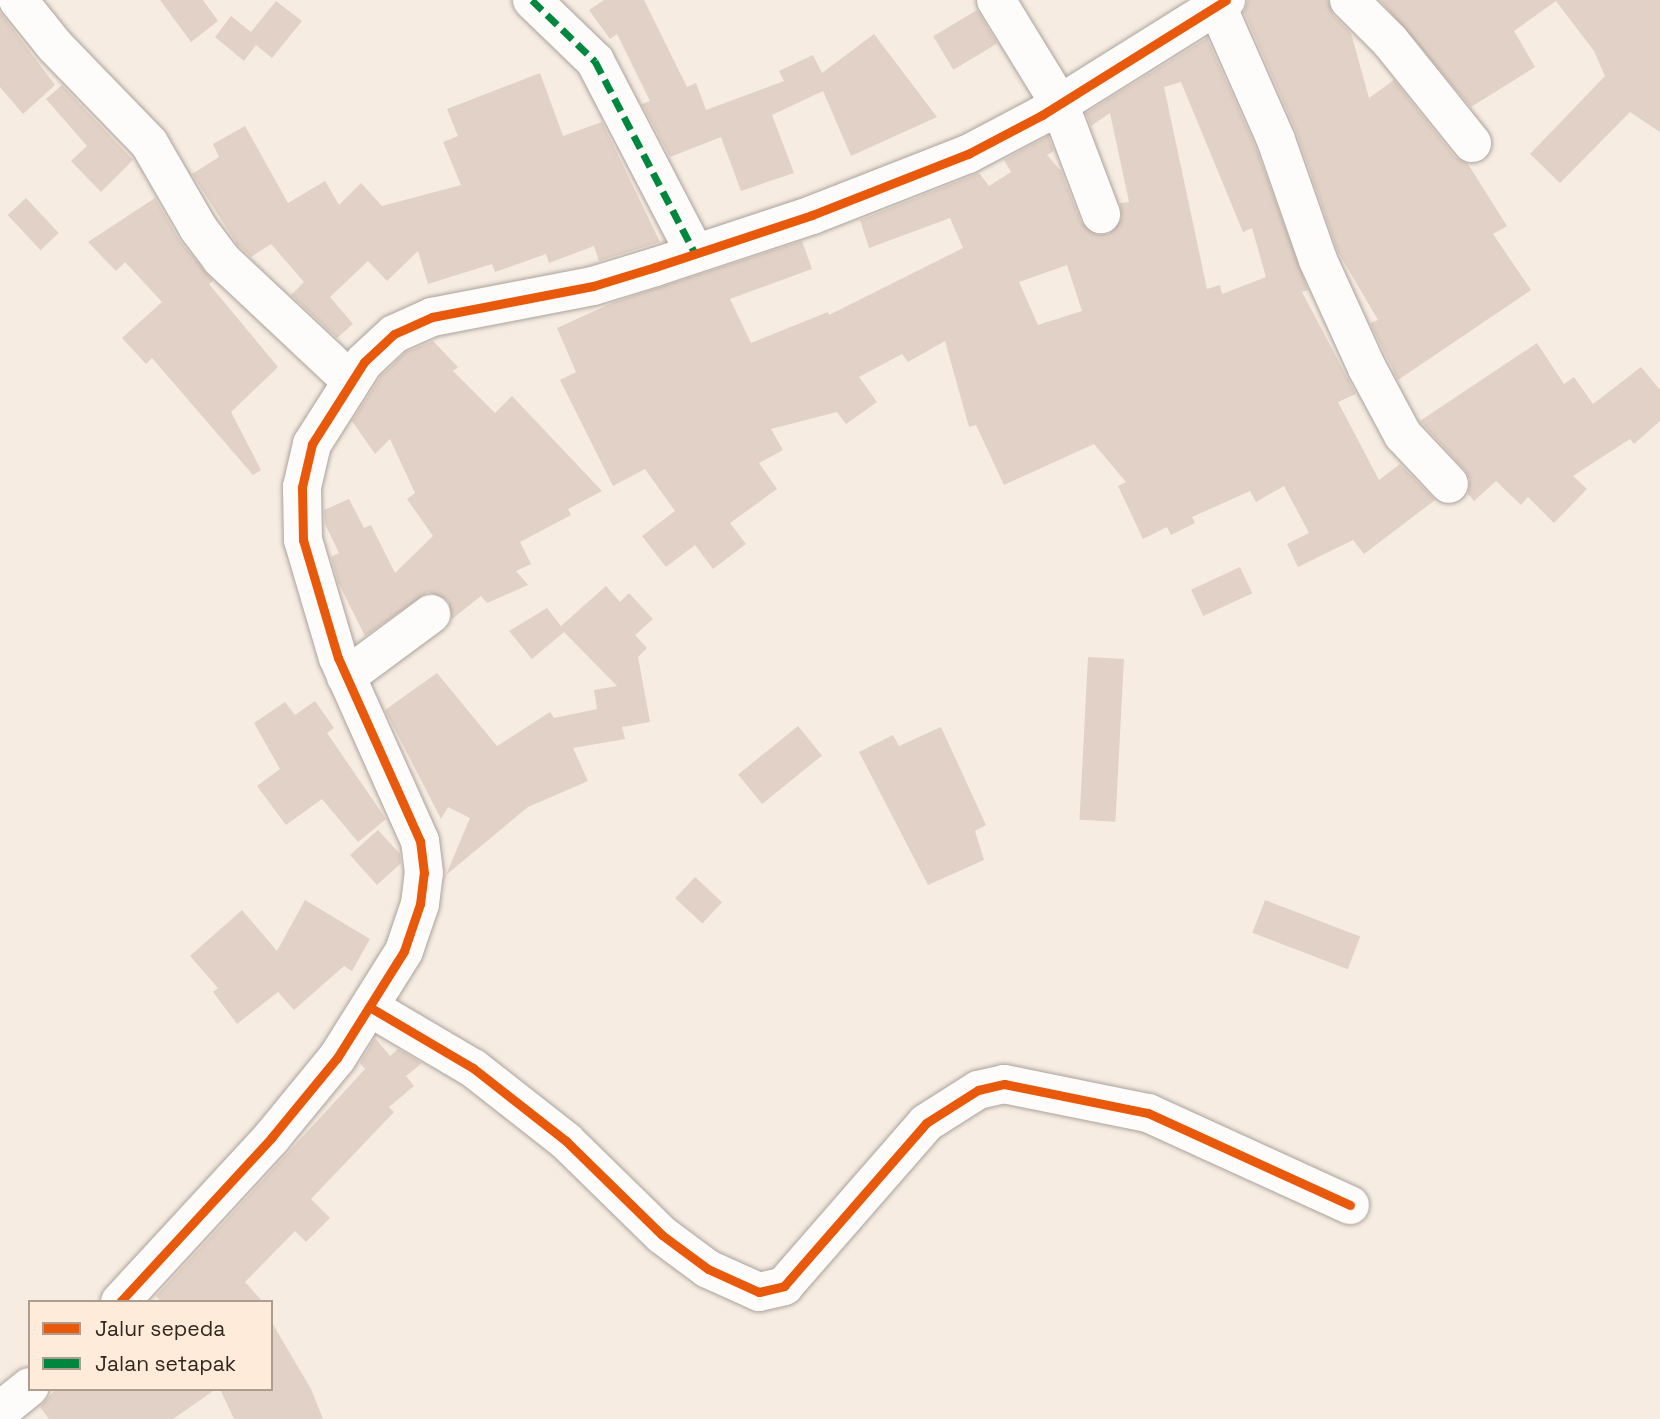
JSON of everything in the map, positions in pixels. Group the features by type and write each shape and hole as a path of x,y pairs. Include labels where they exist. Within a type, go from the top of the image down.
{"street":[{"path":"18,0 55,46 149,144 221,259 350,380"},
{"path":"532,0 595,61 695,253"},
{"path":"996,0 1059,103 1101,214"},
{"path":"1349,0 1390,41 1472,143"},
{"path":"122,1300 272,1137 337,1058 371,1008 414,924 423,889 420,841 346,677 312,580 301,512 312,444 350,380 380,344 413,323 593,286 812,215 968,154 1059,103 1222,3 1276,140 1323,271 1378,390 1403,435 1449,484"},
{"path":"346,677 431,614"},
{"path":"371,1008 473,1068 566,1141 662,1235 716,1274 760,1292 784,1286 926,1123 978,1090 1004,1084 1148,1113 1350,1205"},
{"path":"0,1411 28,1389"}],"building":[{"path":"160,0 203,0 218,21 191,42"},
{"path":"604,0 644,0 687,87 696,83 706,110 784,81 779,71 813,55 822,73 874,34 937,117 851,156 823,91 772,115 794,173 741,191 721,137 670,157 642,104 650,101 617,34 610,39 589,10"},
{"path":"1248,0 1328,0 1333,15 1351,33 1369,98 1394,80 1455,157 1468,164 1507,226 1493,234 1531,290 1398,380 1370,323 1378,320 1338,252 1296,131 1244,12"},
{"path":"1380,0 1660,0 1660,132 1630,112 1560,183 1530,154 1605,76 1594,51 1556,1 1514,31 1535,67 1471,107"},
{"path":"276,1 302,21 272,58 256,45 244,61 215,37 231,16 251,32"},
{"path":"977,10 997,43 953,70 933,36"},
{"path":"0,12 55,85 23,114 0,87"},
{"path":"1207,38 1256,148 1308,290 1302,292 1356,394 1338,402 1379,480 1400,464 1435,500 1364,554 1353,540 1298,567 1287,544 1309,533 1284,486 1256,502 1250,491 1192,517 1195,523 1171,535 1167,527 1143,539 1118,486 1126,482 1094,444 1004,485 976,425 969,427 945,341 908,362 902,354 859,377 877,402 846,424 837,412 771,429 783,450 759,463 777,489 730,523 746,544 713,569 695,545 666,567 642,536 675,511 645,469 613,486 560,380 576,372 557,328 612,303 802,241 812,269 730,299 751,343 828,312 829,315 963,248 950,218 869,248 860,220 979,173 989,186 1011,172 1004,160 1048,136 1054,151 1047,155 1061,171 1081,222 1097,235 1109,234 1122,218 1120,203 1129,202 1110,113 1091,126 1086,113","holes":["1181,82 1243,232 1252,228 1266,277 1222,294 1220,285 1207,289 1164,87","1067,265 1082,311 1038,325 1019,282"]},
{"path":"540,73 563,136 602,122 660,242 599,261 594,246 549,263 546,254 495,272 492,264 428,284 418,251 387,281 368,261 330,297 353,324 337,338 291,295 304,282 271,244 251,257 237,244 192,174 219,157 213,144 245,126 288,203 325,181 339,205 361,183 382,206 461,185 443,142 458,136 447,109"},
{"path":"62,85 133,160 101,192 71,161 87,146 46,99"},
{"path":"26,198 59,233 40,250 8,215"},
{"path":"155,198 180,241 213,281 209,284 278,367 231,412 261,470 253,475 152,358 146,364 122,338 162,302 125,262 116,271 88,242"},
{"path":"433,341 458,367 453,371 495,413 512,396 602,491 568,509 571,515 520,542 531,564 516,571 528,585 487,603 481,596 452,619 448,600 428,592 365,636 338,582 331,557 339,553 325,524 324,510 349,499 364,528 371,525 395,573 433,536 407,499 415,493 390,439 375,454 352,421 381,376 406,352"},
{"path":"1537,343 1564,384 1574,377 1593,404 1641,367 1660,390 1660,421 1634,444 1630,439 1573,476 1587,489 1554,523 1528,497 1521,505 1496,481 1474,501 1468,494 1470,480 1465,470 1420,421"},
{"path":"1240,567 1252,593 1203,616 1191,590"},
{"path":"606,586 620,602 629,593 653,619 635,635 647,648 638,657 650,722 622,727 625,739 573,748 588,781 528,807 446,875 470,818 448,807 441,819 385,710 437,673 497,746 550,712 554,718 597,709 594,690 617,686 564,632 532,659 509,631 547,608 561,626"},
{"path":"1088,657 1124,659 1115,822 1079,820"},
{"path":"315,701 334,728 327,733 386,819 358,842 322,799 286,825 257,786 280,769 254,723 285,702 295,715"},
{"path":"798,726 822,756 762,804 738,774"},
{"path":"941,727 986,825 975,831 984,860 928,885 859,752 893,735 899,746"},
{"path":"378,830 400,854 401,863 377,885 350,855"},
{"path":"695,877 722,902 702,923 675,898"},
{"path":"305,900 370,939 352,971 344,966 294,1010 278,992 237,1024 213,992 218,988 190,956 242,910 277,951"},
{"path":"1265,900 1360,937 1348,969 1252,933"},
{"path":"375,1038 390,1056 398,1049 422,1063 406,1076 414,1086 389,1107 394,1112 311,1199 330,1218 306,1242 295,1231 245,1282 261,1300 159,1300 156,1296 365,1069 360,1063"},
{"path":"273,1324 311,1389 323,1419 234,1419 221,1391 273,1391"},
{"path":"54,1391 213,1391 173,1419 49,1419 40,1407"}],"marked path":[{"path":"532,0 595,61 695,253"}],"cycle path":[{"path":"122,1300 272,1137 337,1058 404,951 420,904 424,873 420,841 338,658 303,540 302,487 312,444 364,362 394,334 432,317 593,286 812,215 968,154 1042,115 1226,0"},
{"path":"371,1008 473,1068 566,1141 662,1235 708,1269 759,1292 784,1286 926,1123 978,1090 1004,1084 1148,1113 1350,1205"}]}
